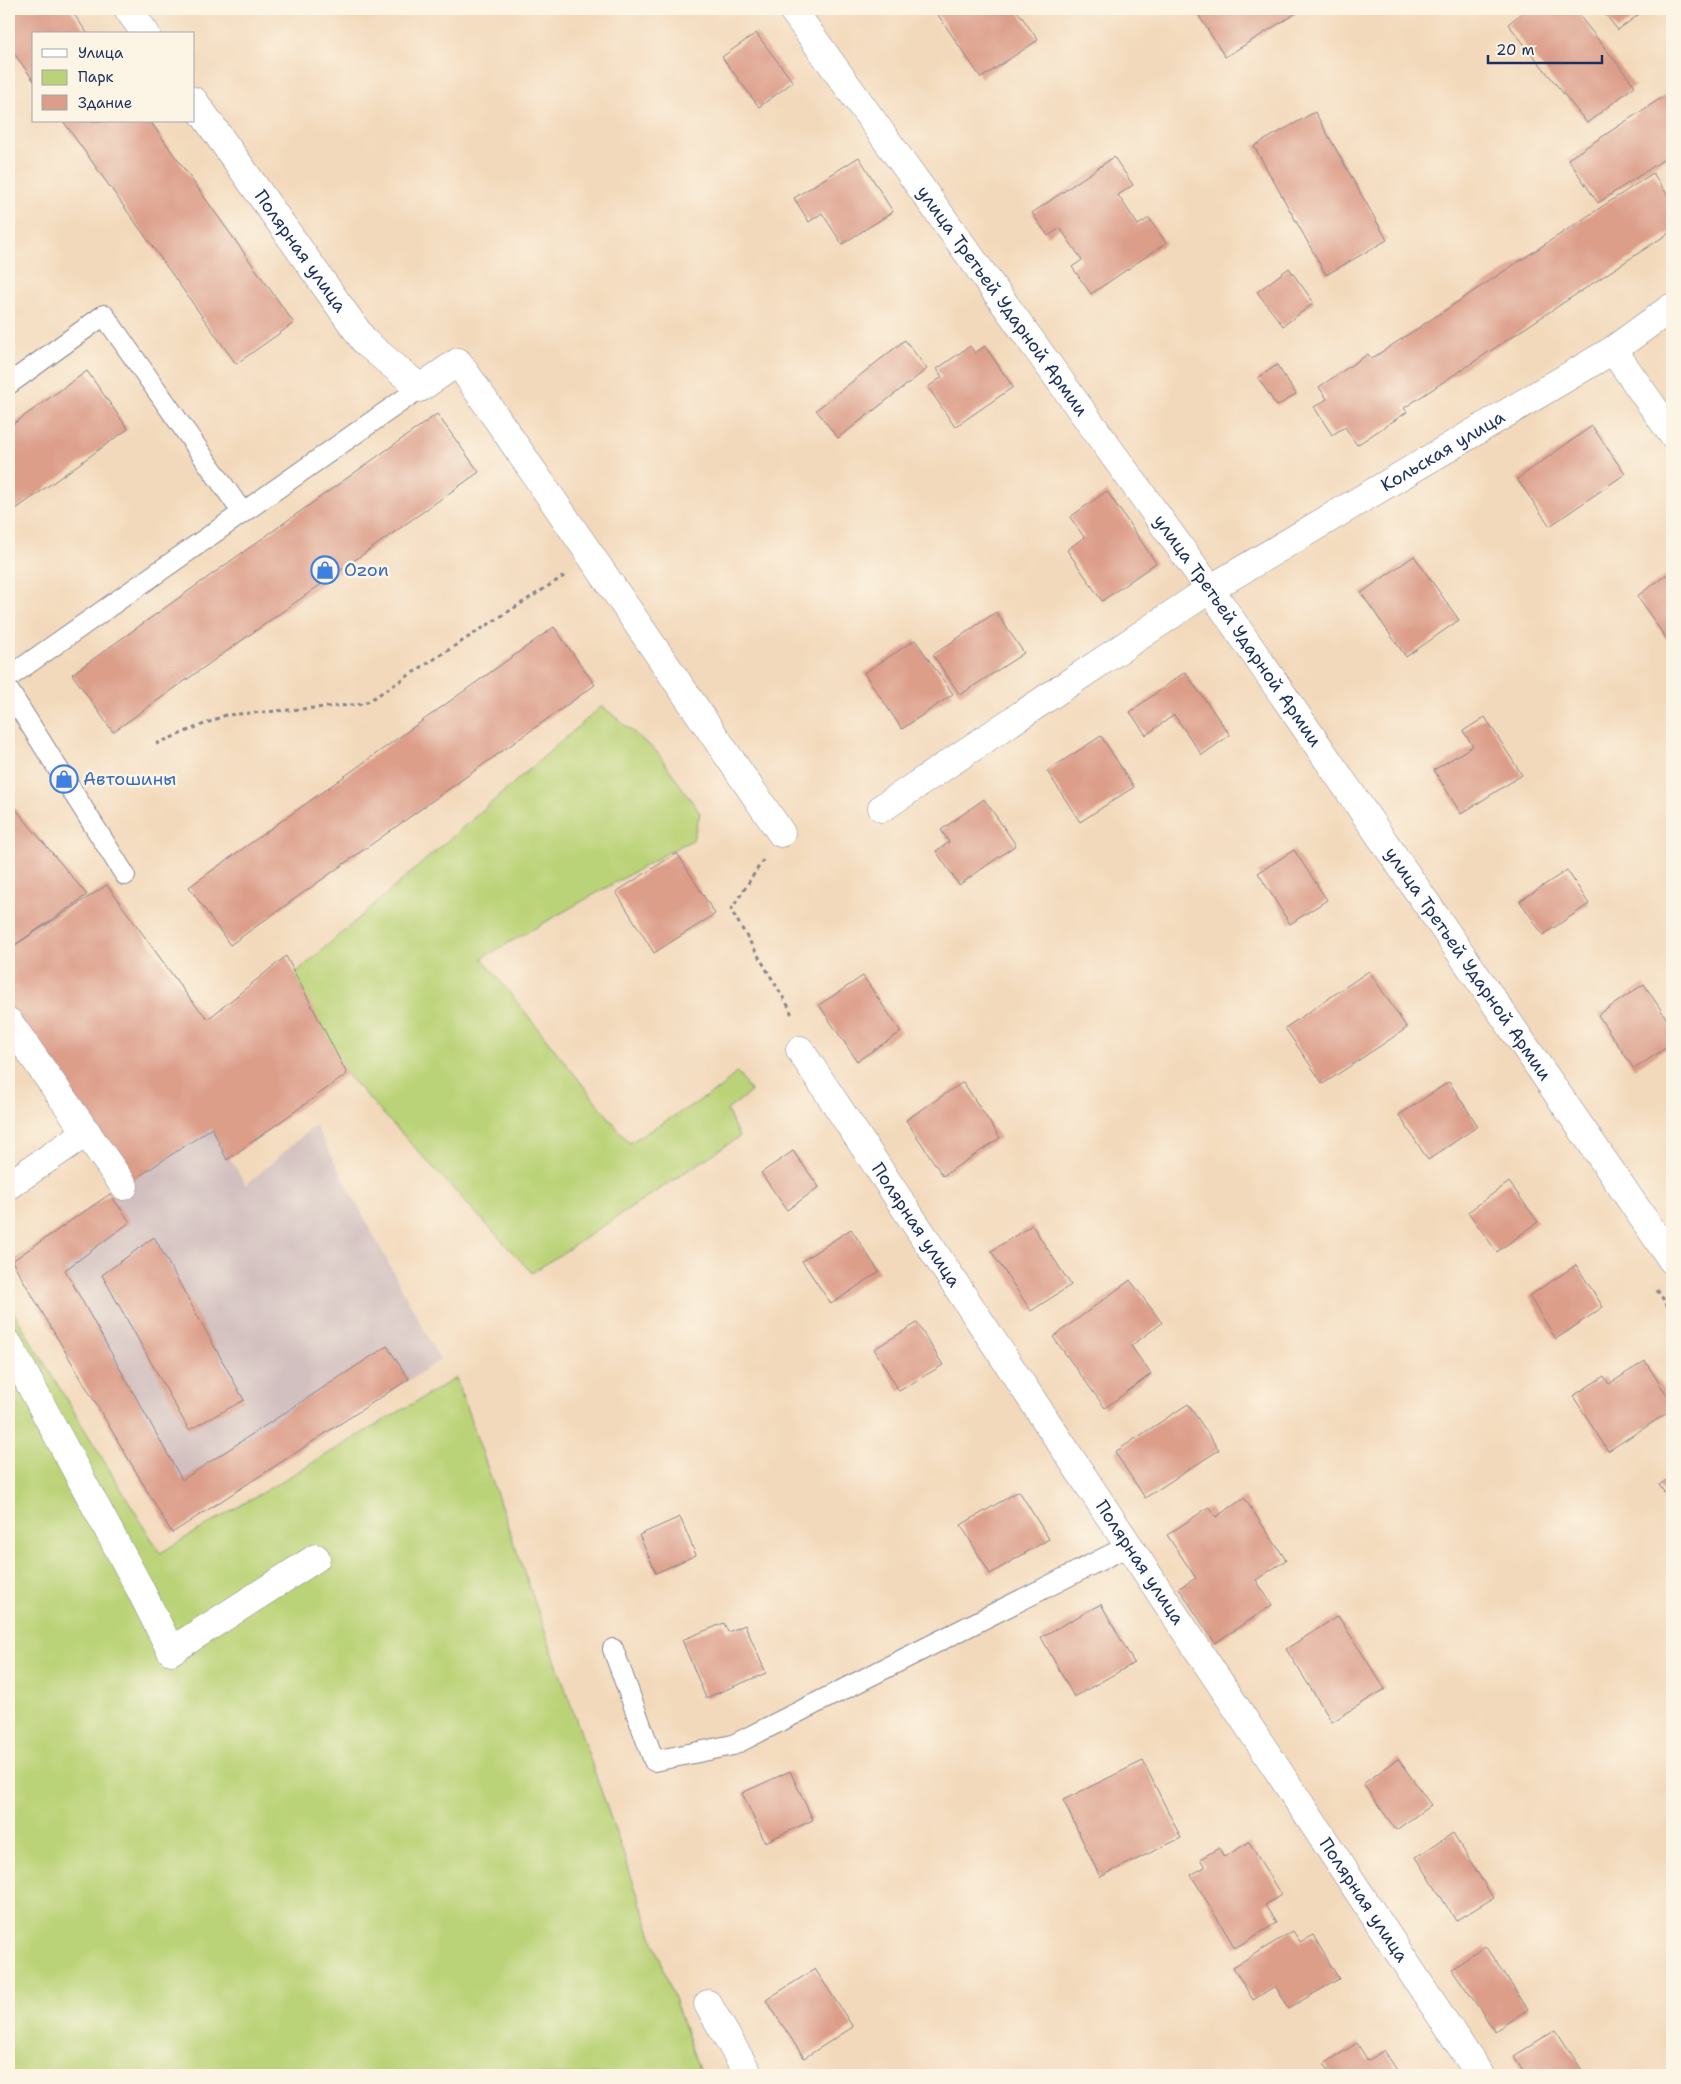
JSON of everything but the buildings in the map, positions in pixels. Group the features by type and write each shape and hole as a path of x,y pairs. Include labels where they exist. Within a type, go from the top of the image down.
{"street":[{"path":"128,9 145,32"},
{"name":"улица Третьей Ударной Армии","path":"792,9 1210,589 1672,1260"},
{"name":"Полярная улица","path":"195,102 365,342 420,388"},
{"name":"Кольская улица","path":"882,808 1210,589 1613,350 1672,307"},
{"path":"1613,350 1672,434"},
{"path":"420,388 458,362 781,833"},
{"path":"9,1022 124,1186"},
{"name":"Полярная улица","path":"800,1050 1480,2075"},
{"path":"9,1185 87,1132"},
{"path":"9,1345 139,1587 171,1651 316,1558"},
{"path":"708,2004 749,2075"}],"lane":[{"path":"9,384 104,315 242,512"},
{"path":"9,676 420,388"},
{"path":"9,691 125,875"},
{"path":"613,1649 654,1761 733,1745 1128,1546"}],"path":[{"path":"156,744 226,715 364,704 592,558"},
{"path":"781,833 731,910 790,1009 800,1050"}],"shaded area":[{"path":"315,1125 440,1360 172,1533 12,1261 110,1194 212,1128 246,1185"}],"green space":[{"path":"602,706 657,752 700,813 693,840 482,958 629,1143 719,1089 737,1072 751,1092 727,1110 739,1137 532,1273 330,1057 290,978"},
{"path":"9,1305 160,1553 456,1378 701,2075 9,2075"}],"place":[{"name":"Ozon","path":"325,570"},
{"name":"Автошины","path":"64,779"}]}
